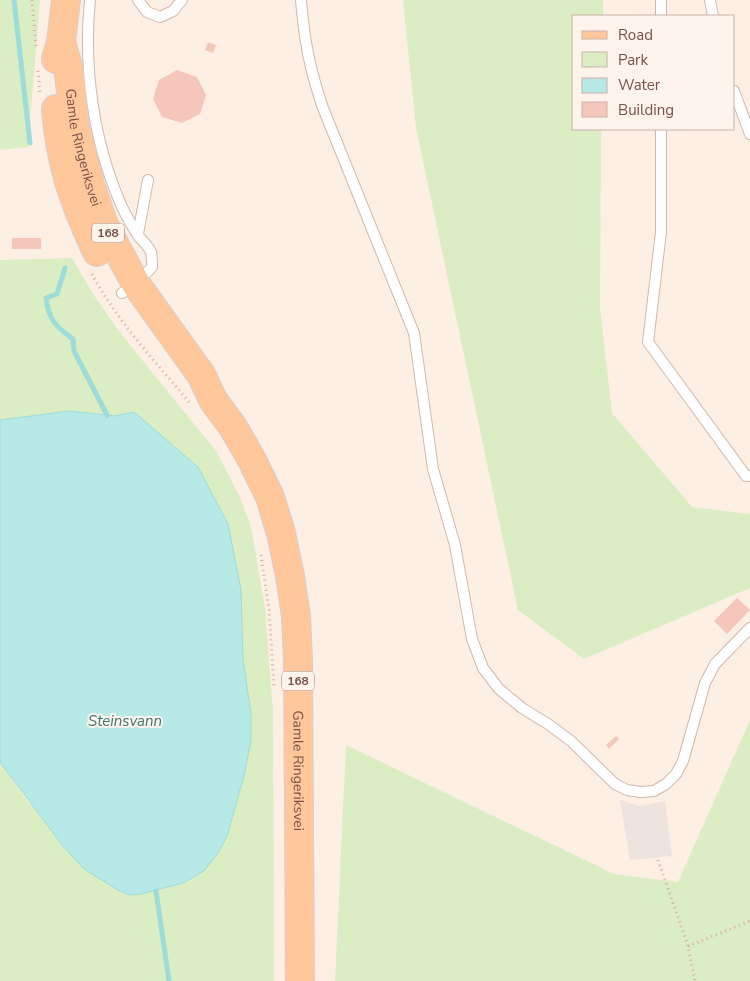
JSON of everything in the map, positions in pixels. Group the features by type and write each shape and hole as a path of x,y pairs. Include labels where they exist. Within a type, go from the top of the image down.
{"main road":[{"name":"Gamle Ringeriksvei","path":"66,0 49,46 54,69 61,154 70,188 81,218 101,259 129,289 146,328 195,386 202,402 233,427 270,497 281,533 296,616 298,660 300,981"}],"lane":[{"path":"90,0 89,60 93,100 100,138 109,173 122,208 151,252 152,268 129,289"},
{"path":"138,0 147,12 160,16 173,11 182,0"},
{"path":"301,0 303,33 311,72 323,108 414,334 433,469 455,545 472,639 483,668 499,689 522,708 571,741 615,784 627,790 654,791 666,784 676,774 683,761 705,683 715,664 750,628"},
{"path":"661,0 661,15"},
{"path":"710,0 713,15"},
{"path":"735,94 750,134"},
{"path":"661,130 661,232 648,342 746,476 750,476"},
{"path":"138,234 148,180"}],"path":[{"path":"32,0 49,46"},
{"path":"38,69 40,97"},
{"path":"91,271 103,294 128,330 202,402"},
{"path":"260,547 269,610 275,693"},
{"path":"658,860 688,946 695,981"},
{"path":"688,946 750,921"}],"shaded area":[{"path":"620,800 640,806 665,801 672,856 630,860"}],"green space":[{"path":"0,0 40,0 28,147 0,150"},
{"path":"403,0 603,0 603,15 572,15 572,130 601,130 600,307 612,413 692,507 750,514 750,588 584,659 518,610 416,128"},
{"path":"72,258 95,297 122,335 216,451 239,495 251,527 265,607 273,712 274,981 0,981 0,762 29,803 156,891 183,883 204,871 218,853 227,836 244,776 251,740 251,714 243,659 175,446 162,438 134,412 115,416 69,411 0,420 0,260"},
{"path":"750,720 750,981 335,981 346,745 614,874 678,882"}],"water":[{"name":"Steinsvann","path":"69,411 115,416 134,412 198,467 228,524 241,590 243,659 251,714 251,740 244,776 227,836 218,853 204,871 183,883 141,894 130,895 118,890 84,869 63,846 0,762 0,420"}],"building":[{"path":"208,42 216,45 213,53 205,50"},
{"path":"177,70 197,77 206,95 200,114 182,123 162,117 153,99 159,80"},
{"path":"12,238 41,238 41,249 12,249"},
{"path":"737,598 750,610 727,634 714,621"},
{"path":"616,736 619,739 609,749 606,745"}],"waterway":[{"path":"14,0 30,143"},
{"path":"65,268 57,294 46,298 49,312 57,326 73,339 74,351 107,415"},
{"path":"156,891 169,981"}]}
